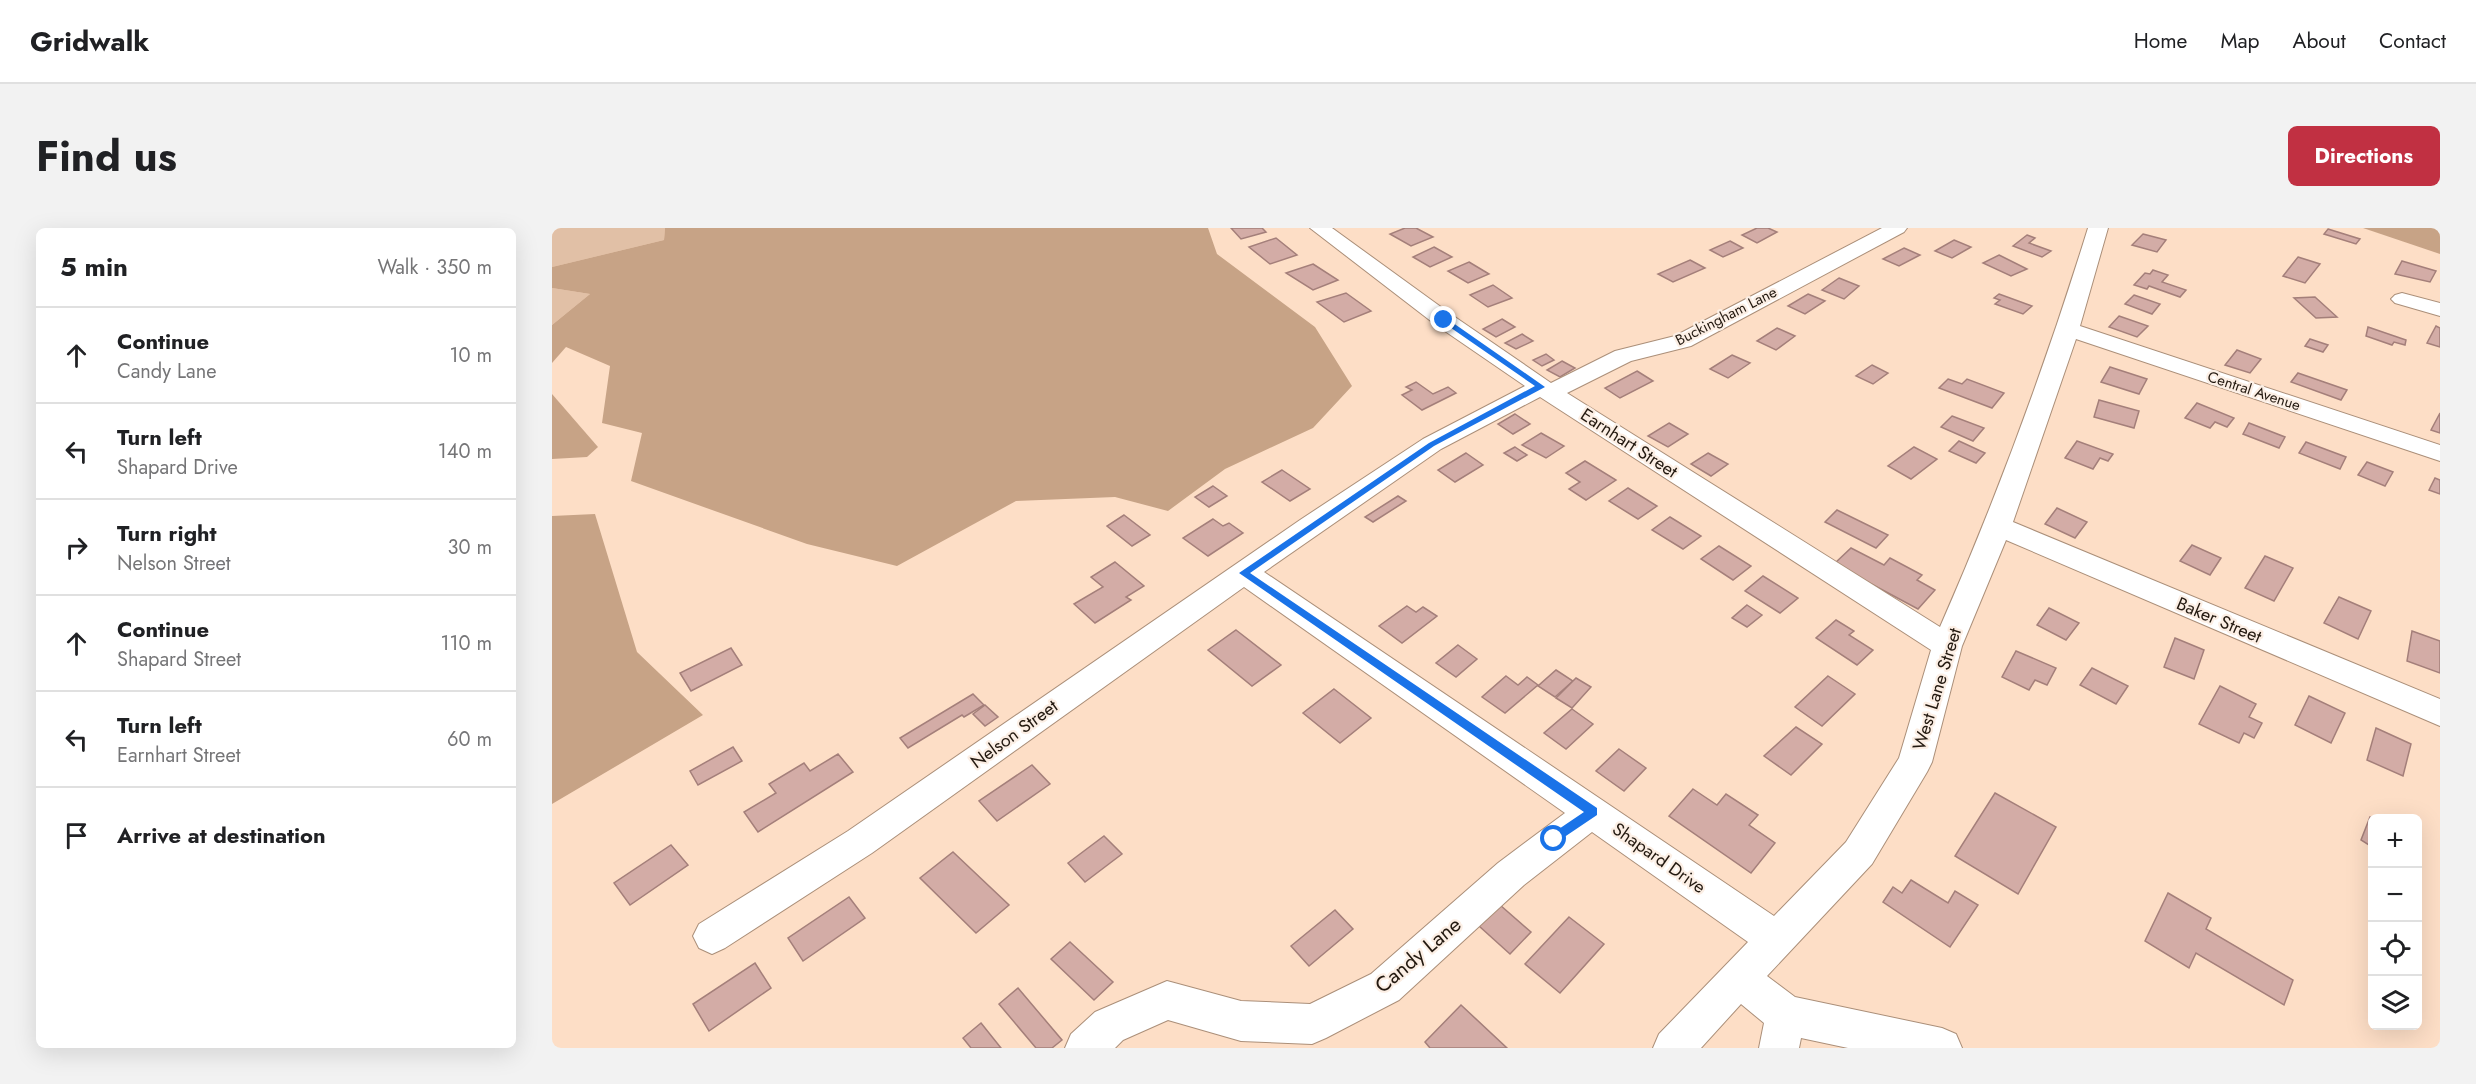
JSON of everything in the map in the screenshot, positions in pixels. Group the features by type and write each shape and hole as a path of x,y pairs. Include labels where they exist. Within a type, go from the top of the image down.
{"street":[{"name":"Earnhart Street","path":"1320,228 1444,320 1546,390 1947,646"},
{"name":"Buckingham Lane","path":"1310,526 1432,444 1623,356 1683,341 1897,228"},
{"name":"West Lane Street","path":"1673,1048 1859,853 1915,762 1947,646 1998,526 2067,329 2098,228"},
{"path":"2402,299 2440,310"},
{"name":"Central Avenue","path":"2067,329 2440,453"},
{"name":"Nelson Street","path":"712,936 860,842 1310,526"},
{"name":"Baker Street","path":"1998,526 2440,713"},
{"name":"Shapard Drive","path":"1244,573 1777,940"},
{"name":"Candy Lane","path":"1085,1048 1109,1026 1167,1000 1241,1021 1312,1024 1385,987 1511,874 1554,839 1593,812"},
{"path":"1740,979 1782,1032 1941,1048"}],"shaded area":[{"path":"552,228 665,228 664,240 552,267"},
{"path":"665,228 1208,228 1217,254 1315,327 1352,386 1313,428 1225,469 1168,511 1115,497 1016,501 897,566 807,544 631,481 642,433 602,423 610,366 566,347 552,363 552,325 590,294 552,288 552,267 664,240"},
{"path":"2363,228 2440,228 2440,254"},
{"path":"552,288 590,294 552,325"},
{"path":"552,394 598,447 587,457 552,459"},
{"path":"595,514 637,652 703,715 552,804 552,516"}],"building":[{"path":"1231,228 1262,228 1266,232 1241,239"},
{"path":"1405,228 1416,228 1433,237 1411,246 1390,234"},
{"path":"1757,228 1768,228 1777,232 1757,243 1742,235"},
{"path":"2328,229 2360,239 2356,244 2324,234"},
{"path":"2143,234 2166,240 2157,252 2132,245"},
{"path":"2027,235 2035,238 2029,243 2051,251 2042,257 2013,246"},
{"path":"1276,238 1297,255 1270,264 1249,247"},
{"path":"1954,240 1971,247 1952,258 1935,251"},
{"path":"1730,241 1743,248 1723,257 1710,250"},
{"path":"1434,247 1452,257 1430,267 1413,257"},
{"path":"1904,248 1920,255 1899,266 1883,259"},
{"path":"1999,255 2027,269 2011,276 1983,263"},
{"path":"2298,257 2320,264 2305,283 2283,276"},
{"path":"1690,260 1705,268 1673,282 1658,274"},
{"path":"2402,261 2436,271 2430,282 2395,274"},
{"path":"1469,262 1489,274 1468,283 1448,271"},
{"path":"1313,264 1338,280 1313,290 1286,273"},
{"path":"2153,270 2168,275 2162,282 2186,290 2180,297 2149,286 2147,289 2134,285 2145,273 2150,274"},
{"path":"1839,278 1859,286 1844,299 1822,290"},
{"path":"1493,285 1512,298 1488,307 1470,295"},
{"path":"1346,293 1371,311 1344,322 1317,302"},
{"path":"1808,294 1825,301 1805,314 1788,306"},
{"path":"1999,294 2032,306 2023,314 1995,304 2000,300 1994,298"},
{"path":"2134,295 2160,304 2152,314 2125,304"},
{"path":"2315,297 2337,317 2316,318 2294,298"},
{"path":"2119,316 2148,326 2137,337 2109,327"},
{"path":"1502,319 1515,327 1496,337 1483,329"},
{"path":"2436,326 2440,328 2440,347 2427,343"},
{"path":"2368,327 2406,340 2405,345 2394,342 2392,345 2366,336"},
{"path":"1777,328 1795,336 1776,350 1757,341"},
{"path":"1522,334 1533,341 1516,349 1505,343"},
{"path":"2310,339 2328,345 2323,352 2305,346"},
{"path":"2237,350 2261,359 2250,373 2225,365"},
{"path":"1546,354 1554,360 1542,366 1533,360"},
{"path":"1732,355 1750,363 1728,378 1710,369"},
{"path":"1562,361 1575,368 1560,377 1547,370"},
{"path":"1872,365 1888,373 1873,384 1856,376"},
{"path":"2110,367 2147,379 2139,394 2101,382"},
{"path":"1637,371 1653,381 1620,398 1605,388"},
{"path":"2298,373 2347,390 2341,400 2291,382"},
{"path":"1948,379 1962,384 1967,379 2004,393 1992,408 1939,388"},
{"path":"1416,382 1433,394 1448,387 1456,393 1422,410 1402,395 1412,390 1406,387"},
{"path":"2099,400 2139,411 2134,428 2094,417"},
{"path":"2197,403 2234,418 2227,427 2215,422 2210,428 2185,418"},
{"path":"2440,413 2440,433 2431,430"},
{"path":"1515,414 1530,424 1513,434 1498,424"},
{"path":"1952,416 1984,428 1973,441 1941,427"},
{"path":"1669,423 1688,434 1668,447 1648,436"},
{"path":"2249,423 2285,437 2279,448 2243,434"},
{"path":"1541,433 1564,446 1546,458 1522,445"},
{"path":"1959,441 1985,453 1976,463 1949,451"},
{"path":"2077,441 2113,454 2108,461 2100,458 2093,469 2065,458"},
{"path":"2306,442 2346,457 2340,469 2299,453"},
{"path":"1515,447 1527,455 1517,461 1504,453"},
{"path":"1914,447 1937,459 1911,479 1888,466"},
{"path":"1466,453 1483,465 1455,482 1438,470"},
{"path":"1708,453 1728,464 1711,476 1691,464"},
{"path":"1585,461 1616,480 1586,500 1569,489 1580,482 1566,473"},
{"path":"2367,462 2393,472 2385,486 2358,475"},
{"path":"1282,470 1310,489 1290,501 1262,482"},
{"path":"2435,478 2440,480 2440,494 2429,490"},
{"path":"1213,486 1227,496 1209,507 1195,497"},
{"path":"1628,488 1657,506 1638,519 1609,501"},
{"path":"1398,496 1406,501 1373,522 1365,517"},
{"path":"2057,508 2087,522 2075,538 2045,524"},
{"path":"1837,510 1888,535 1876,548 1825,522"},
{"path":"1124,515 1150,535 1132,546 1107,526"},
{"path":"1670,517 1701,536 1683,549 1652,530"},
{"path":"1213,519 1223,526 1229,523 1243,533 1208,556 1183,538"},
{"path":"2192,545 2221,558 2210,575 2180,561"},
{"path":"1719,546 1751,566 1733,580 1701,559"},
{"path":"1851,548 1884,565 1890,558 1922,575 1917,580 1935,590 1918,609 1834,564"},
{"path":"2265,556 2293,568 2274,601 2245,588"},
{"path":"1115,562 1144,586 1126,597 1131,600 1095,623 1074,604 1103,587 1091,577"},
{"path":"1763,576 1798,598 1780,613 1745,591"},
{"path":"2339,597 2371,611 2358,639 2324,623"},
{"path":"1747,605 1762,615 1747,627 1732,618"},
{"path":"1407,606 1416,612 1423,607 1437,616 1402,643 1379,626"},
{"path":"2049,608 2079,623 2066,640 2037,625"},
{"path":"1836,620 1854,631 1849,635 1873,650 1857,665 1816,638"},
{"path":"1236,630 1281,665 1252,686 1208,650"},
{"path":"2412,631 2440,641 2440,673 2407,661"},
{"path":"2175,638 2204,650 2194,679 2164,667"},
{"path":"1458,645 1477,659 1456,677 1436,663"},
{"path":"731,648 742,665 691,691 680,673"},
{"path":"2016,651 2056,668 2047,685 2035,680 2029,690 2002,677"},
{"path":"2092,668 2128,686 2116,704 2080,685"},
{"path":"1556,670 1573,681 1555,697 1538,686"},
{"path":"1506,676 1518,685 1527,677 1538,685 1505,713 1482,697"},
{"path":"1828,676 1855,694 1822,726 1795,707"},
{"path":"1576,678 1591,687 1572,708 1556,698"},
{"path":"2220,686 2256,704 2249,717 2262,723 2254,738 2244,733 2239,743 2199,724"},
{"path":"1334,689 1371,718 1340,743 1303,713"},
{"path":"973,694 984,705 964,717 962,715 908,748 900,738"},
{"path":"2309,696 2345,713 2331,743 2295,725"},
{"path":"985,705 998,717 985,726 973,714"},
{"path":"1572,709 1593,724 1566,749 1544,733"},
{"path":"1796,727 1822,744 1791,775 1764,756"},
{"path":"2376,728 2411,744 2403,776 2367,760"},
{"path":"733,747 742,761 698,785 690,771"},
{"path":"1619,749 1646,768 1624,791 1596,771"},
{"path":"838,754 853,772 758,832 744,812 776,793 769,784 804,763 810,771"},
{"path":"1032,765 1050,784 997,821 979,801"},
{"path":"1693,789 1717,805 1726,794 1758,815 1749,825 1775,843 1751,873 1669,816"},
{"path":"1995,793 2056,827 2018,894 1955,856"},
{"path":"2368,822 2368,844 2361,840"},
{"path":"1104,836 1122,854 1085,882 1068,863"},
{"path":"671,845 688,865 630,905 614,883"},
{"path":"953,852 1009,905 976,933 920,878"},
{"path":"1911,880 1948,903 1955,891 1978,905 1950,947 1883,902 1893,887 1902,893"},
{"path":"2168,893 2211,918 2206,929 2293,980 2284,1005 2196,953 2189,968 2145,941"},
{"path":"849,897 865,918 803,961 788,938"},
{"path":"1500,905 1531,932 1510,954 1479,926"},
{"path":"1335,910 1353,929 1309,966 1291,946"},
{"path":"1569,917 1604,944 1560,993 1525,964"},
{"path":"1070,942 1113,982 1094,1000 1051,959"},
{"path":"755,963 771,988 709,1031 693,1004"},
{"path":"1018,988 1062,1040 1052,1048 1036,1048 999,1004"},
{"path":"1461,1005 1507,1048 1430,1048 1425,1042"},
{"path":"981,1023 1001,1048 971,1048 963,1038"}],"route":[{"path":"1444,320 1541,387 1432,444 1244,573 1593,812 1554,839"}]}
